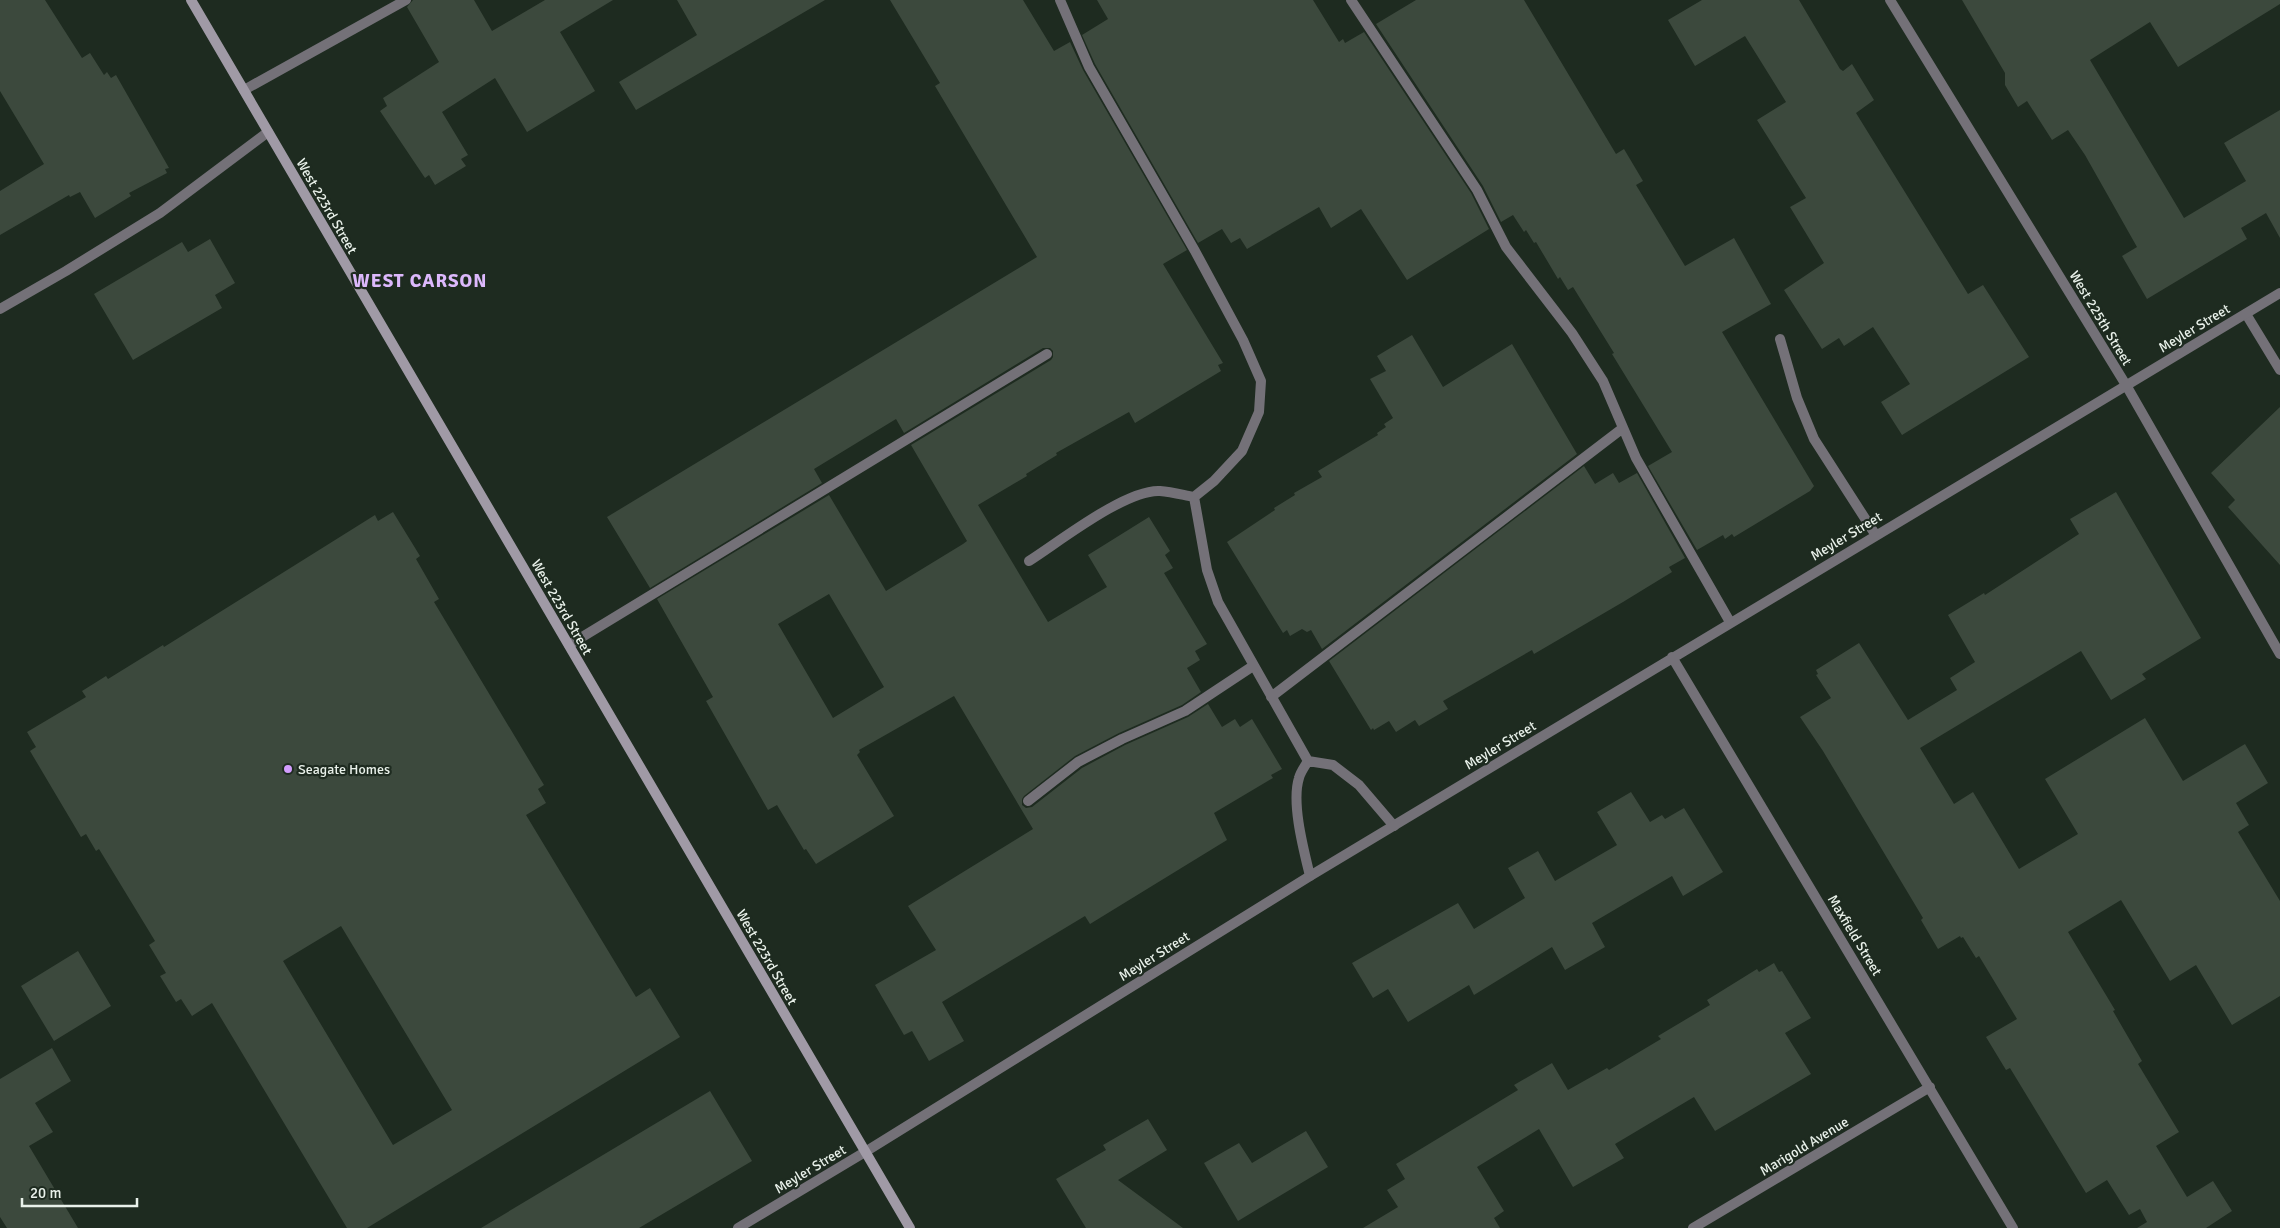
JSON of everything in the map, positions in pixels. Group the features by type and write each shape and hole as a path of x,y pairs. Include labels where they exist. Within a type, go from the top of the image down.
{"main road":[{"name":"West 223rd Street","path":"191,0 910,1228"}],"street":[{"path":"244,90 406,0"},
{"path":"1060,0 1089,67 1195,251 1243,340 1261,381 1259,412 1242,450 1194,498"},
{"path":"1351,0 1477,190 1506,247 1572,333 1603,381 1636,458 1730,622"},
{"name":"West 225th Street","path":"1890,0 2126,384 2280,654"},
{"path":"0,309 160,213 268,132"},
{"name":"Meyler Street","path":"738,1228 865,1152 1310,876 1875,534 2280,293"},
{"path":"2246,314 2280,370"},
{"path":"1780,340 1797,398 1814,439 1875,534"},
{"path":"568,645 1047,354"},
{"path":"1270,698 1624,428"},
{"path":"1029,561 1116,504 1136,495 1159,491 1194,498"},
{"path":"1194,498 1208,570 1218,602 1270,698 1308,761 1333,765 1359,785 1394,826"},
{"name":"Maxfield Street","path":"1672,657 2013,1228"},
{"path":"1028,801 1078,762 1122,739 1185,711 1253,666"},
{"path":"1308,761 1298,779 1297,809 1301,838 1310,876"},
{"name":"Marigold Avenue","path":"1693,1228 1930,1087"}],"building":[{"path":"0,0 45,0 82,58 90,53 104,75 107,72 111,78 116,75 169,168 165,169 167,173 129,193 131,196 95,218 80,192 70,197 69,195 0,235 0,191 44,164 0,91"},
{"path":"413,0 474,0 492,31 545,0 613,0 560,32 595,91 527,132 495,78 442,112 468,155 461,159 466,166 435,185 429,175 425,178 380,111 387,106 383,98 439,62 407,7"},
{"path":"677,0 825,0 636,110 619,82 697,35"},
{"path":"890,0 1023,0 1054,51 1070,42 1083,70 1187,250 1163,264 1223,363 1218,365 1221,371 1135,423 1129,412 1056,453 1057,455 1026,474 1027,476 978,505 1048,622 1107,587 1088,555 1149,517 1170,551 1165,555 1173,568 1164,573 1207,644 1195,651 1200,660 1187,668 1201,692 1182,705 1119,733 1075,756 1024,796 1022,805 1026,808 1032,807 1082,768 1125,745 1188,717 1208,704 1222,727 1235,719 1240,727 1252,719 1282,769 1271,775 1273,778 1214,813 1227,840 1090,924 1085,916 942,1002 964,1041 929,1061 912,1031 904,1035 875,985 936,950 908,906 1033,829 954,696 859,750 860,752 857,755 894,816 816,864 806,849 804,850 777,805 768,810 706,701 713,697 657,599 829,495 886,591 963,544 967,541 911,445 1051,360 1053,351 1050,348 1043,348 904,433 896,419 814,469 822,483 650,588 607,517 1037,257 935,86 940,83","holes":["829,594 884,687 833,718 778,624"]},
{"path":"1097,0 1313,0 1339,42 1343,39 1345,43 1364,32 1471,193 1489,229 1407,280 1361,209 1331,228 1319,207 1247,249 1240,238 1231,243 1222,229 1198,243 1095,64 1082,35 1108,19"},
{"path":"1416,0 1524,0 1616,154 1624,149 1643,181 1636,185 1685,266 1734,238 1771,304 1722,332 1814,486 1810,491 1734,537 1732,534 1725,539 1723,535 1697,550 1648,466 1672,452 1612,354 1614,353 1573,287 1568,290 1560,277 1558,279 1536,242 1534,243 1526,230 1524,232 1513,215 1501,222 1483,186 1376,24"},
{"path":"1702,0 1799,0 1840,69 1843,71 1852,64 1874,100 1856,113 1968,294 1983,285 2029,357 1902,435 1881,402 1910,384 1873,327 1844,346 1839,338 1822,349 1784,290 1824,263 1790,207 1806,198 1757,120 1786,102 1745,36 1695,66 1668,20"},
{"path":"1962,0 2280,0 2280,4 2178,67 2150,22 2090,60 2184,218 2246,181 2224,143 2280,110 2280,238 2266,213 2241,228 2247,239 2147,299 2122,256 2137,247 2085,155 2068,130 2052,140 2027,101 2018,107 2005,85 2005,73"},
{"path":"210,239 235,283 215,295 222,308 133,360 94,294 182,242 188,252"},
{"path":"1412,335 1443,387 1512,344 1577,454 1322,649 1311,630 1307,632 1302,629 1290,636 1287,630 1283,633 1227,542 1275,510 1274,508 1295,495 1294,493 1322,477 1318,471 1378,435 1377,433 1386,427 1384,424 1393,418 1370,379 1386,371 1377,356"},
{"path":"2280,407 2280,565 2228,507 2235,500 2211,473"},
{"path":"1584,466 1595,484 1613,473 1619,483 1637,473 1685,558 1669,567 1672,572 1623,602 1534,654 1532,650 1443,701 1448,709 1419,726 1415,720 1396,732 1389,721 1371,730 1329,661"},
{"path":"2116,492 2201,638 2142,674 2146,679 2111,700 2081,651 1920,748 1954,804 1973,792 2019,869 2078,834 2045,779 2145,718 2183,781 2245,744 2268,783 2236,803 2249,825 2238,832 2280,901 2280,996 2232,1025 2196,965 2170,981 2121,900 2068,932 2115,1010 2113,1011 2142,1061 2138,1064 2179,1132 2156,1146 2187,1197 2213,1181 2232,1211 2206,1228 2137,1228 2147,1222 2140,1209 2129,1215 2107,1180 2086,1193 2010,1068 2006,1070 1986,1037 2017,1019 1979,956 1976,958 1963,937 1961,938 1960,936 1938,949 1921,920 1923,918 1823,751 1800,717 1831,698 1816,675 1818,674 1816,670 1859,643 1908,720 1957,690 1950,678 1975,662 1948,615 1984,593 1985,595 2079,534 2070,519"},
{"path":"393,512 420,556 416,559 439,599 434,602 544,785 538,789 546,803 526,815 636,997 650,988 680,1037 367,1228 347,1228 212,1003 192,1016 181,999 176,1002 160,976 166,973 149,945 155,941 99,849 96,851 86,834 81,837 30,751 36,747 27,732 86,697 82,691 106,676 108,679 163,645 164,647 375,515 378,521","holes":["341,926 452,1110 393,1145 283,961"]},
{"path":"1631,792 1650,822 1662,815 1665,819 1684,808 1723,872 1683,896 1672,876 1592,923 1605,947 1565,970 1552,947 1474,995 1469,985 1408,1022 1388,989 1373,998 1352,963 1458,903 1474,929 1525,898 1508,868 1538,851 1555,881 1617,845 1597,812"},
{"path":"78,951 111,1006 54,1041 21,986"},
{"path":"1774,963 1779,972 1782,971 1811,1018 1785,1033 1811,1074 1715,1131 1694,1097 1615,1144 1624,1158 1573,1187 1539,1129 1477,1167 1504,1211 1494,1218 1500,1228 1363,1228 1398,1207 1387,1190 1405,1179 1396,1164 1518,1090 1514,1085 1552,1063 1568,1090 1607,1068 1609,1070 1661,1039 1658,1036 1710,1005 1707,1000 1757,969 1759,972"},
{"path":"52,1048 71,1081 35,1103 53,1132 29,1146 78,1228 7,1228 0,1217 0,1079"},
{"path":"710,1091 752,1161 639,1228 481,1228"},
{"path":"1148,1119 1167,1150 1118,1180 1183,1228 1086,1228 1056,1179 1106,1150 1103,1145"},
{"path":"1306,1131 1328,1167 1238,1221 1204,1163 1239,1143 1252,1163"}],"place":[{"name":"Seagate Homes","path":"288,769"}],"district":[{"name":"WEST CARSON","path":"420,280"}]}
